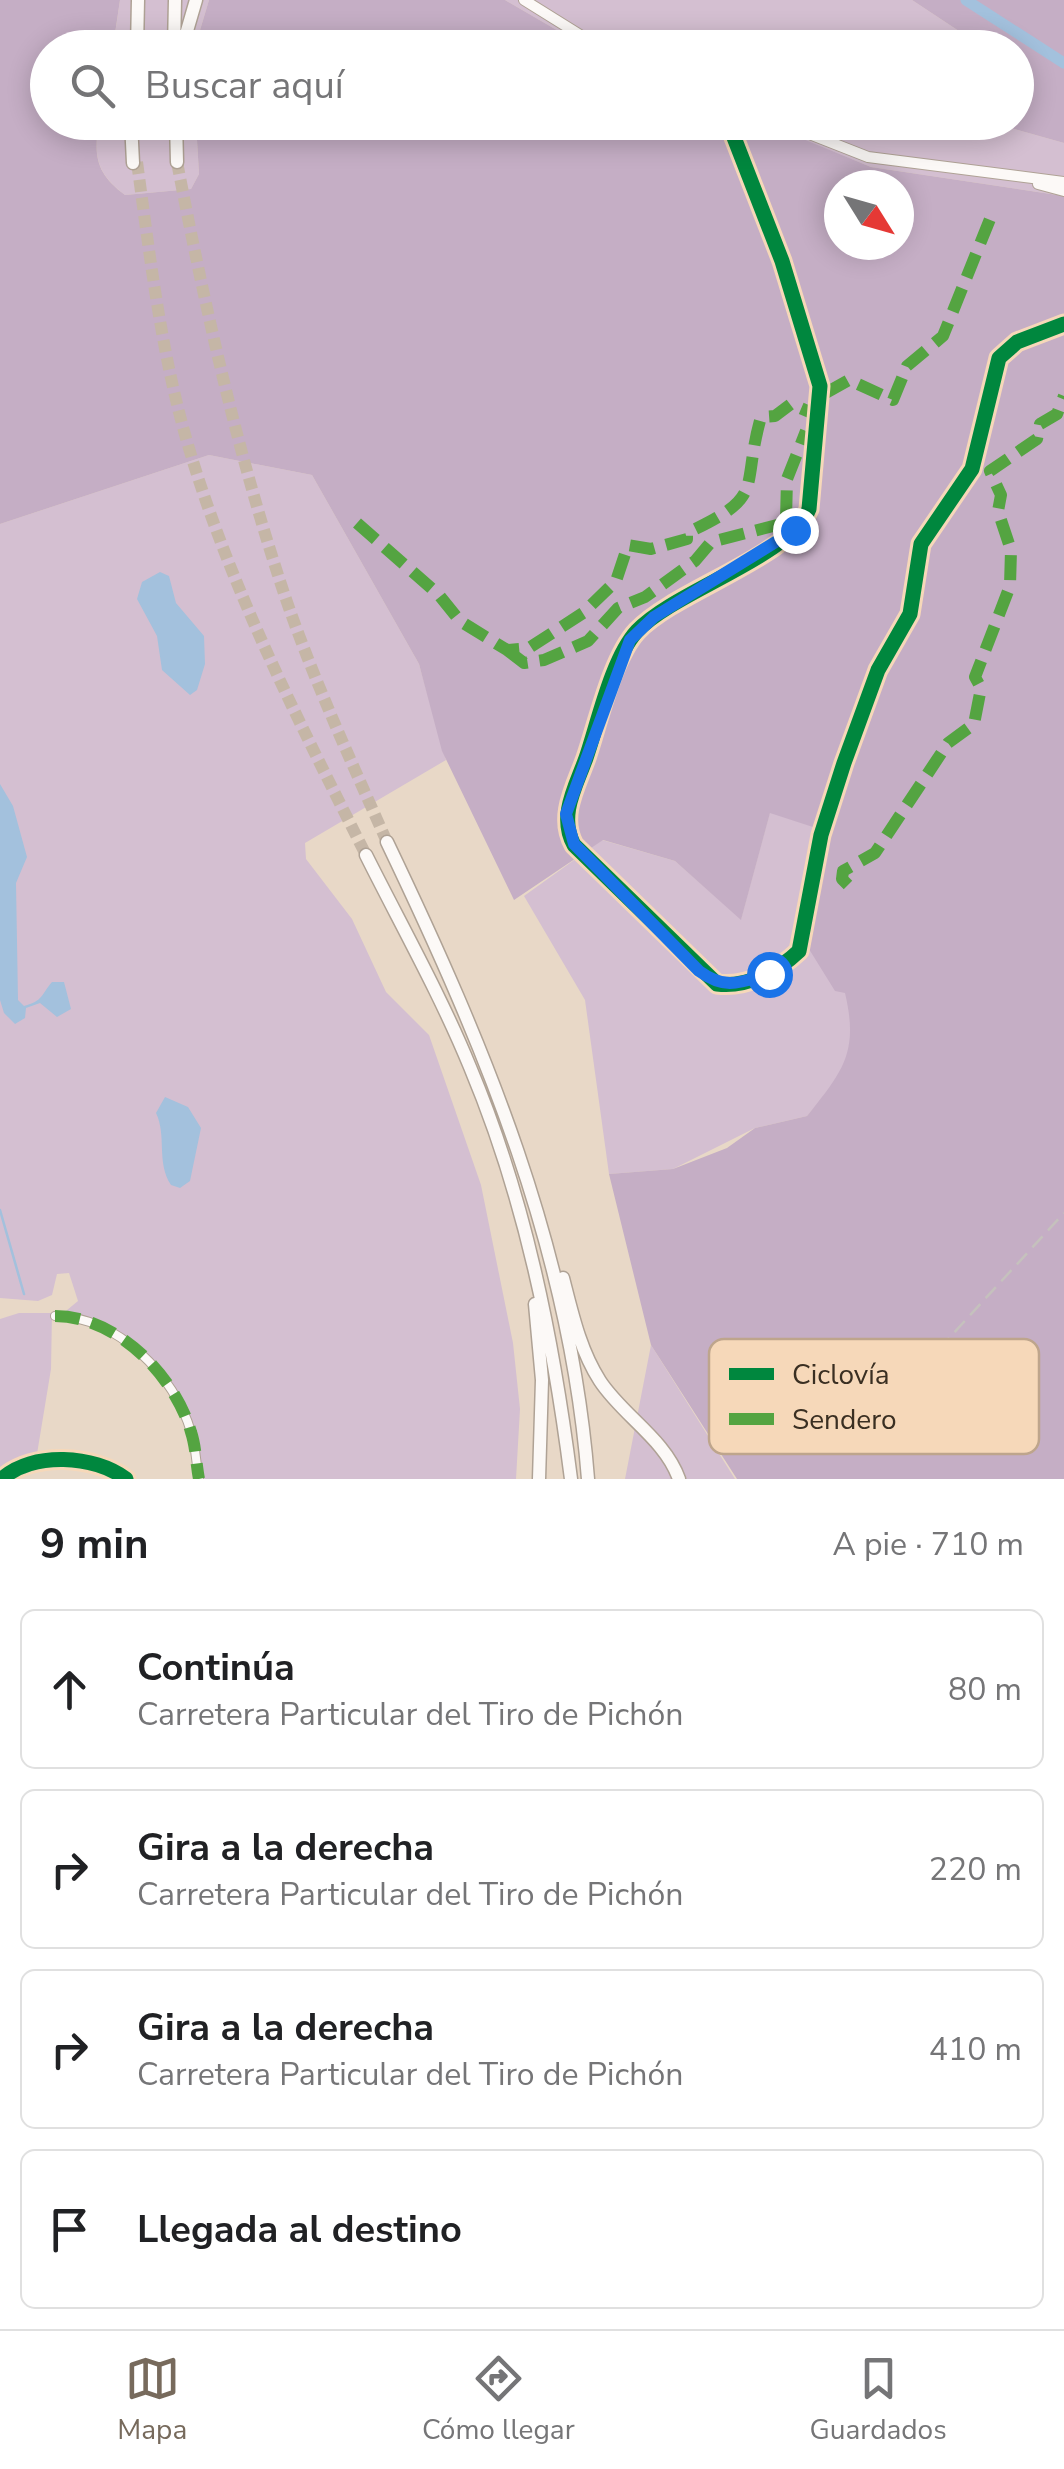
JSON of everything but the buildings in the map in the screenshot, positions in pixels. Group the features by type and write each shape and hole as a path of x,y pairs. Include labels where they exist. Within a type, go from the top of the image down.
{"highway":[{"path":"134,30 135,0"},
{"path":"174,30 175,0"},
{"path":"187,30 196,0"},
{"path":"134,140 135,162"},
{"path":"176,140 177,162"},
{"path":"387,842 463,1000 549,1224 584,1352 601,1383 667,1454 679,1479"},
{"path":"366,855 464,1052 510,1179 542,1295 571,1479"},
{"path":"520,1154 566,1330 588,1479"},
{"path":"510,1179 537,1316 542,1380 539,1479"}],"street":[{"path":"524,0 572,30"},
{"path":"735,140 782,261 820,386 809,509 804,520 783,539 654,617 630,640 566,814 574,844 717,984 730,986 769,974 799,951 821,835 844,763 878,670 910,614 921,544 972,469 999,358 1018,342 1064,324"},
{"path":"825,140 868,157 1064,182"},
{"path":"993,174 1064,191"},
{"path":"55,1316 88,1323 120,1338 156,1368 191,1432 199,1479"},
{"path":"2,1479 25,1464 42,1461 90,1463 126,1479"}],"shaded area":[{"path":"0,0 120,0 116,30 30,30 30,140 98,140 99,164 108,180 125,195 191,189 199,174 197,140 806,140 871,167 891,170 824,170 824,260 914,260 914,173 1064,196 1064,1479 737,1479 721,1454 1039,1454 1039,1339 709,1339 709,1435 651,1345 609,1174 673,1169 727,1148 755,1128 807,1116 839,1073 849,1046 845,993 835,991 804,941 822,830 770,813 741,920 675,861 603,840 514,900 442,751 419,664 312,475 209,455 0,524"},
{"path":"120,0 209,0 200,30 116,30"},
{"path":"209,0 505,0 557,30 200,30"},
{"path":"505,0 912,0 957,30 557,30"},
{"path":"912,0 1064,0 1064,143 1034,135 1034,30 957,30"},
{"path":"1034,135 1064,143 1064,196 914,173 914,170 871,167 804,140 1034,140"},
{"path":"97,140 197,140 199,174 191,189 125,195 103,172"},
{"path":"209,455 312,475 419,664 446,760 305,843 306,859 352,919 386,992 429,1035 481,1185 513,1343 520,1409 516,1479 199,1479 184,1420 158,1373 118,1339 61,1315 78,1301 69,1273 57,1274 52,1295 38,1301 0,1298 0,524"},
{"path":"770,812 823,830 850,1016 850,1056 836,1083 807,1116 755,1128 673,1169 609,1174 585,1000 524,896 602,840 675,861 741,919"},
{"path":"19,1313 52,1313 51,1369 36,1460 20,1461 0,1476 0,1319"},
{"path":"651,1345 709,1438 709,1454 719,1454 735,1479 625,1479"}],"water":[{"path":"160,572 169,576 176,603 204,636 205,664 197,690 190,695 162,670 157,636 137,599 142,582"},
{"path":"0,784 13,806 27,857 16,883 18,1000 24,1006 30,1004 52,982 64,982 71,1009 57,1017 40,1003 26,1008 25,1018 15,1024 4,1013 0,1000"},
{"path":"165,1097 188,1107 201,1128 190,1181 180,1188 171,1185 164,1167 156,1113"}],"waterway":[{"path":"966,0 1013,30"},
{"path":"1034,44 1064,63"},
{"path":"0,1210 24,1294"}],"tunnel":[{"path":"137,162 170,375 205,498 268,654 366,855"},
{"path":"177,162 221,370 262,524 302,643 387,842"}],"railway":[{"path":"948,1339 1064,1213"}],"marked path":[{"path":"357,523 439,595 460,621 507,650 529,648 583,613 616,581 628,545 651,549 687,539 687,533 730,509 746,488 761,417 775,416 791,404 812,413 820,396 849,380 893,400 907,366 943,336 990,219"},
{"path":"848,885 842,879 843,871 875,853 948,743 974,724 981,688 975,677 1010,586 1011,550 998,511 1001,495 990,471 1037,439 1040,424 1057,414 1064,396"},
{"path":"507,650 524,663 544,660 588,641 618,608 645,597 695,561 711,542 781,524 786,520 787,479 806,431"},
{"path":"55,1316 100,1326 121,1338 157,1371 183,1411 193,1438 199,1479"}],"cycle path":[{"path":"735,140 782,261 820,386 809,509 780,543 678,601 637,631 620,657 607,691 568,812 574,845 717,984 740,983 761,976 799,951 821,835 844,763 878,670 910,614 921,544 972,469 999,358 1017,342 1064,324"},
{"path":"2,1479 15,1470 46,1460 98,1465 126,1479"}],"route":[{"path":"769,974 730,986 717,984 699,971 574,844 566,814 630,640 654,617 795,530"}]}
